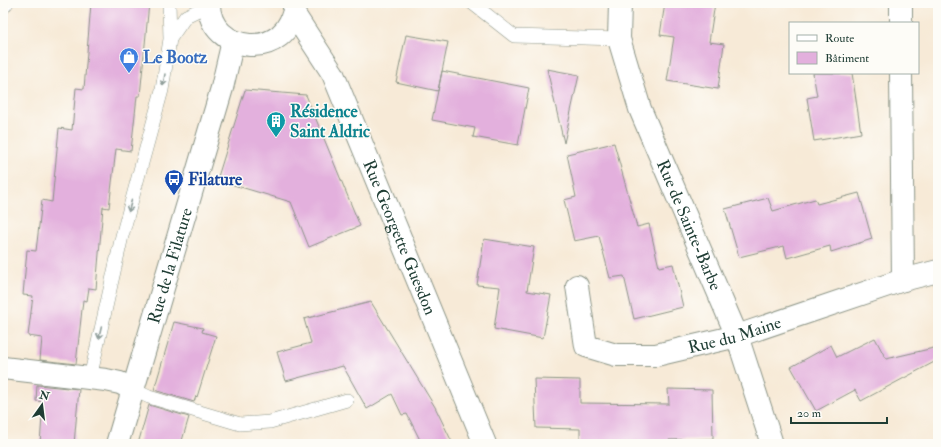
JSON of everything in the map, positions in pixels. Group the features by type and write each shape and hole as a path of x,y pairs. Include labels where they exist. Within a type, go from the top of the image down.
{"street":[{"name":"Rue de Sainte-Barbe","path":"620,3 619,39 640,110 737,336 772,444"},
{"path":"901,3 901,22"},
{"path":"209,4 212,20 221,32 232,41 245,45 257,45 270,42 280,35 289,26 294,8"},
{"name":"Rue Georgette Guesdon","path":"294,8 333,74 485,444"},
{"name":"Rue de la Filature","path":"117,444 222,88 232,41"},
{"path":"901,74 903,280"},
{"name":"Rue du Maine","path":"577,286 586,346 616,356 656,356 737,336 903,280 938,271"},
{"path":"3,368 120,382 134,390"}],"lane":[{"path":"3,8 7,3"},
{"path":"90,378 122,236 162,90 170,39 169,3"},
{"path":"472,3 514,36 619,39"},
{"path":"170,39 186,16 209,4"},
{"path":"134,390 149,397 240,424 270,422 347,400"}],"building":[{"path":"91,3 149,3 140,96 137,96 131,151 116,149 109,208 103,207 96,289 89,288 87,301 83,300 76,364 40,360 42,338 28,336 33,296 23,295 27,250 36,251 42,200 52,202 59,128 72,130 76,88 84,89"},
{"path":"665,3 715,3 709,42 724,44 718,89 667,81 674,37 660,35"},
{"path":"406,35 448,42 438,91 396,82"},
{"path":"547,69 579,75 564,143"},
{"path":"442,71 529,88 518,145 473,137 475,128 432,120"},
{"path":"813,74 852,74 861,133 814,141 807,98 817,96"},
{"name":"Résidence Saint Aldric","path":"245,90 306,95 360,226 309,247 291,202 217,180"},
{"path":"614,143 637,227 649,224 659,267 673,264 683,307 634,319 624,276 610,278 599,236 574,241 564,200 576,197 567,154"},
{"path":"859,193 872,239 831,252 830,246 787,258 784,246 739,257 725,209 768,198 773,211 815,199 817,204"},
{"path":"484,239 534,247 527,291 551,295 543,338 494,329 500,287 477,285"},
{"path":"371,302 435,407 453,444 422,444 407,414 402,415 392,394 367,409 343,366 286,381 277,352 311,343 304,319"},
{"path":"174,322 203,328 202,332 216,336 197,397 196,396 194,402 154,390"},
{"path":"875,338 886,359 938,347 938,360 861,401 855,390 816,411 791,367 831,345 837,357"},
{"path":"534,379 580,380 580,403 669,404 668,389 712,390 713,439 669,440 669,444 580,444 580,429 536,428"},
{"path":"37,385 79,389 74,444 40,444 43,402 36,401"},
{"path":"149,405 189,417 181,444 138,444"}],"place":[{"name":"Le Bootz","path":"129,74"},
{"name":"Résidence Saint Aldric","path":"276,138"},
{"name":"Filature","path":"174,196"}]}
